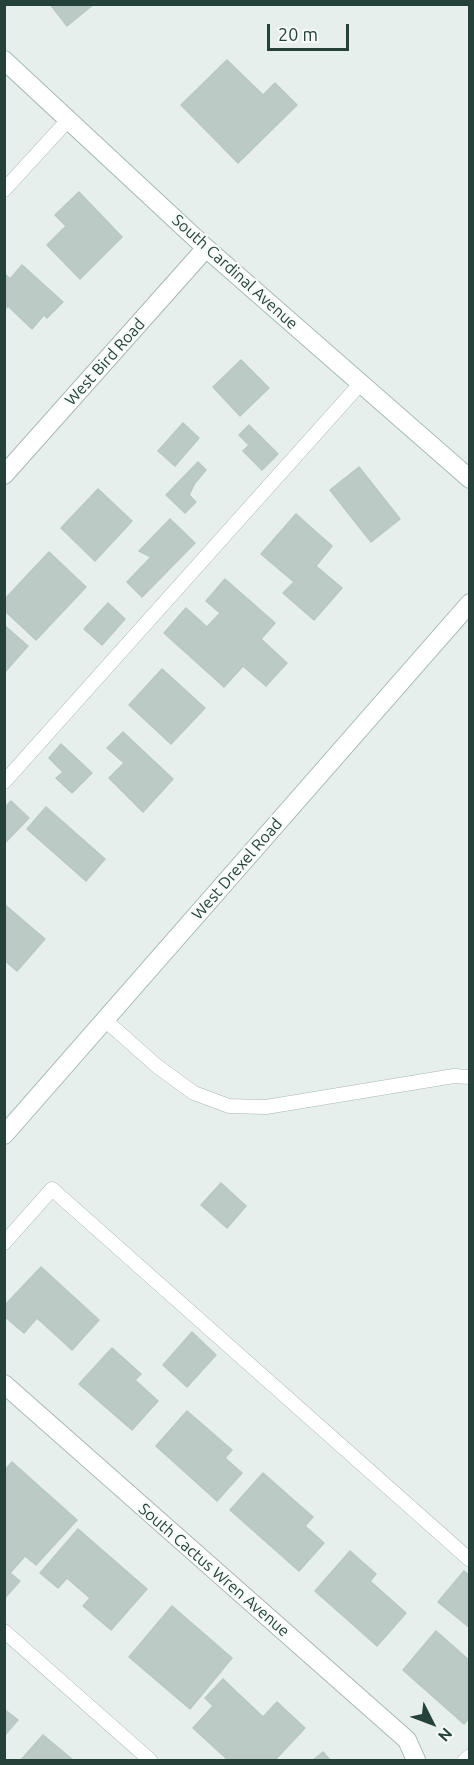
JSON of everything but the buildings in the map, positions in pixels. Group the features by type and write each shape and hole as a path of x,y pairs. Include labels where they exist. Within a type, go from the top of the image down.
{"street":[{"name":"South Cardinal Avenue","path":"4,60 206,248 470,479"},
{"name":"West Bird Road","path":"4,475 206,248"},
{"name":"West Drexel Road","path":"4,1135 470,603"},
{"name":"South Cactus Wren Avenue","path":"4,1384 407,1740 416,1761"}],"lane":[{"path":"4,190 69,119"},
{"path":"4,782 361,383"},
{"path":"105,1020 158,1067 194,1094 229,1106 266,1107 454,1076 470,1077"},
{"path":"4,1243 52,1189 470,1560"},
{"path":"4,1630 150,1761"},
{"path":"465,1761 470,1756"}]}
